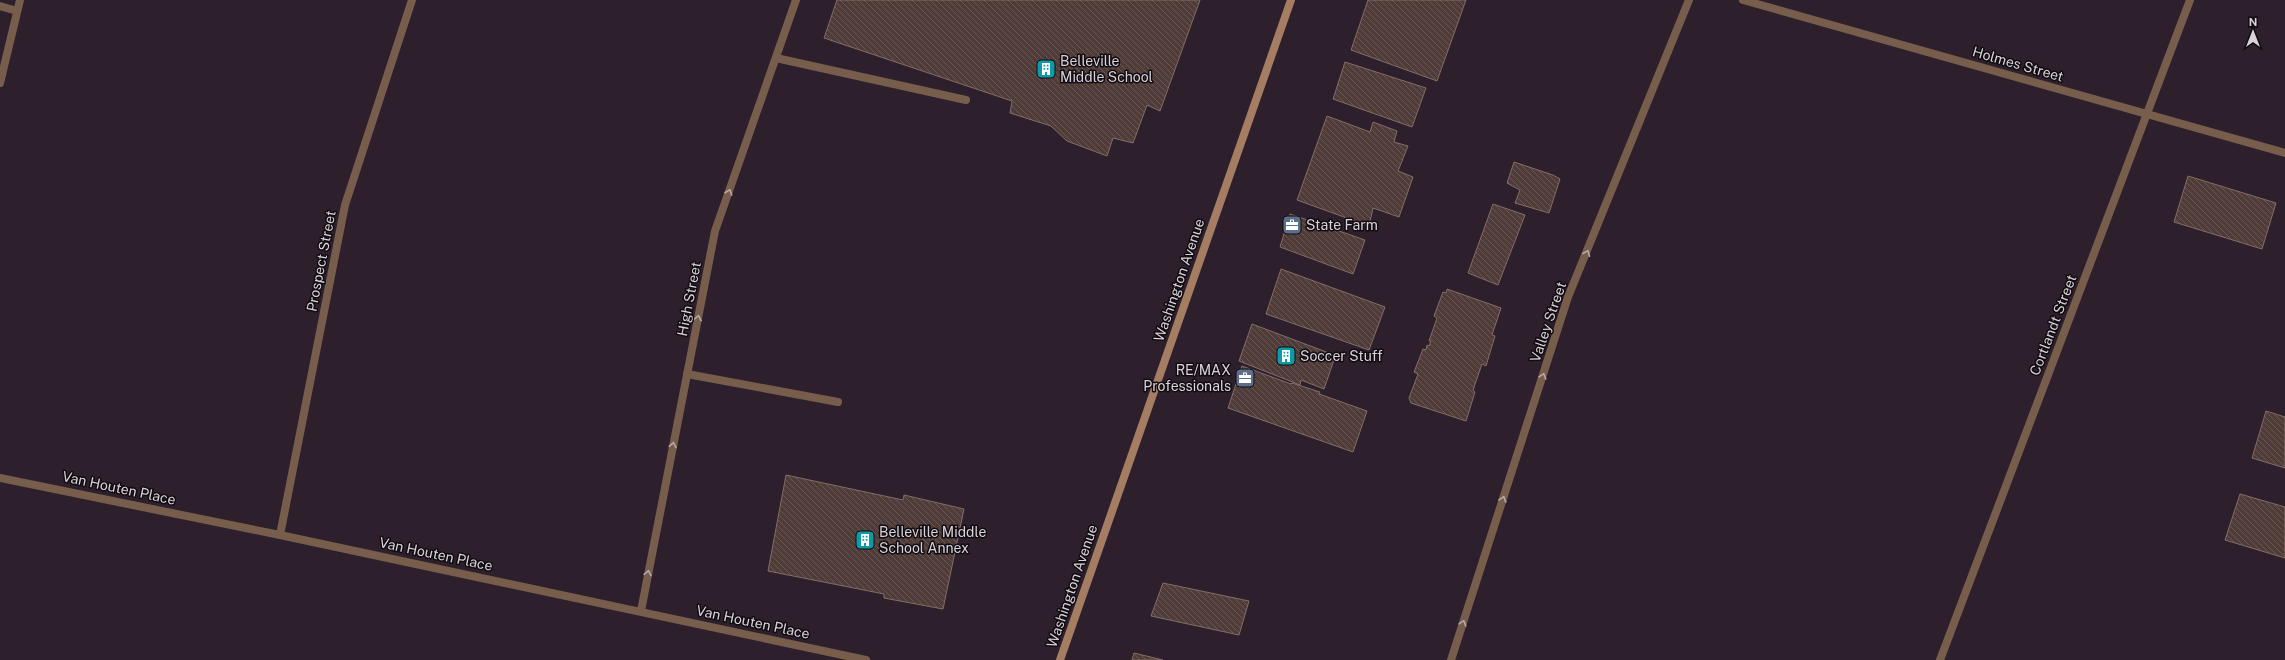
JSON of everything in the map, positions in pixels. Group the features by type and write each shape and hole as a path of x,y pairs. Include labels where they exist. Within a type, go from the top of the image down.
{"main road":[{"name":"Washington Avenue","path":"1060,660 1291,0"}],"street":[{"path":"0,83 20,0"},
{"name":"Prospect Street","path":"280,535 345,205 412,0"},
{"name":"High Street","path":"641,611 715,231 796,0"},
{"name":"Valley Street","path":"1451,660 1568,298 1689,0"},
{"name":"Holmes Street","path":"1743,0 2285,153"},
{"name":"Cortlandt Street","path":"1940,660 2190,0"},
{"path":"0,6 18,11"},
{"path":"776,58 966,100"},
{"path":"687,374 838,402"},
{"name":"Van Houten Place","path":"0,478 641,611 833,657 866,660"}],"building":[{"name":"Belleville Middle School","path":"837,0 1200,0 1160,111 1147,105 1133,143 1113,138 1107,156 1067,141 1051,126 1010,113 1012,101 824,38"},
{"path":"1368,0 1466,0 1437,81 1351,50"},
{"path":"1345,62 1426,88 1412,127 1333,99"},
{"path":"1327,116 1370,132 1373,122 1397,131 1394,142 1408,146 1398,171 1413,177 1399,217 1373,208 1369,226 1297,200"},
{"path":"1514,162 1553,175 1560,179 1549,213 1515,203 1520,190 1507,183"},
{"path":"2188,176 2276,203 2262,249 2174,222"},
{"path":"1493,204 1525,215 1498,285 1468,273"},
{"path":"1290,214 1365,240 1353,274 1280,247"},
{"path":"1281,269 1385,307 1369,350 1266,314"},
{"path":"1447,289 1501,308 1492,335 1495,336 1486,366 1482,364 1473,390 1475,392 1466,421 1411,403 1409,398 1418,374 1414,372 1423,349 1426,350 1427,345 1429,346 1431,341 1429,341 1437,318 1434,316 1443,292 1446,293"},
{"name":"Soccer Stuff","path":"1252,324 1329,353 1328,355 1335,357 1324,389 1301,380 1300,385 1239,361"},
{"path":"1242,366 1291,384 1292,383 1320,392 1319,394 1367,411 1353,452 1228,408"},
{"path":"2266,411 2285,417 2285,468 2252,458"},
{"name":"Belleville Middle School Annex","path":"786,475 903,500 904,495 964,509 943,609 884,598 884,594 768,571"},
{"path":"2240,494 2285,507 2285,558 2225,540"},
{"path":"1163,583 1249,601 1239,635 1151,616"},
{"path":"1134,653 1163,660 1132,660"}],"place":[{"name":"Belleville Middle School","path":"1046,69"},
{"name":"State Farm","path":"1292,225"},
{"name":"Soccer Stuff","path":"1286,356"},
{"name":"RE/MAX Professionals","path":"1245,378"},
{"name":"Belleville Middle School Annex","path":"865,540"}]}
